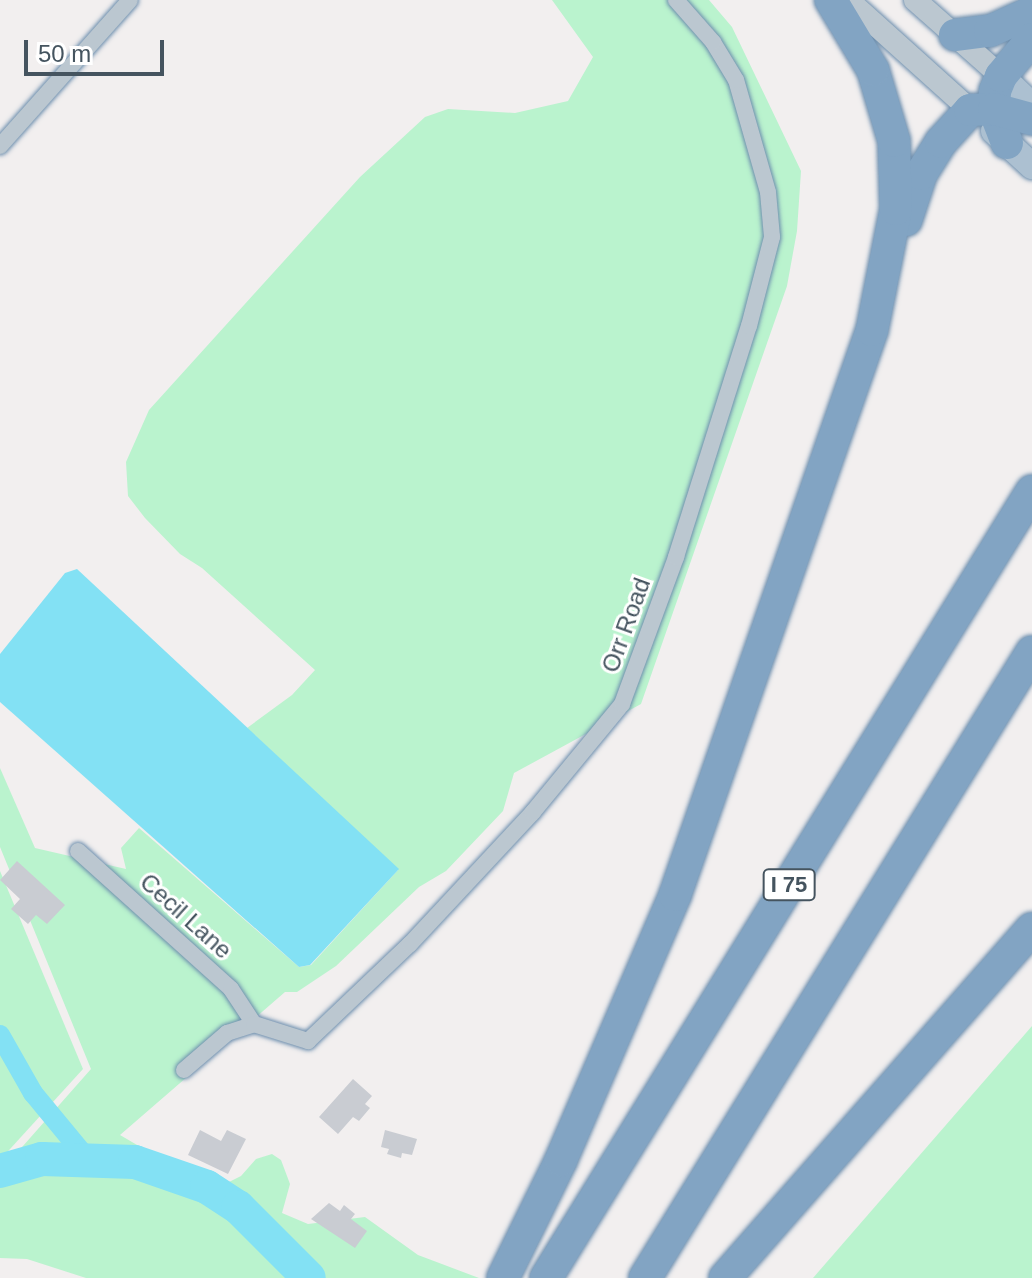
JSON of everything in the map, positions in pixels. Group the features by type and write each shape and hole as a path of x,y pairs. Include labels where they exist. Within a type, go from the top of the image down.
{"highway":[{"path":"831,0 873,70 894,141 896,209 872,330"},
{"path":"955,35 990,31 1032,12"},
{"path":"503,1278 567,1147 675,895 872,330 921,174 941,142 982,110 1001,76 1032,39"},
{"path":"982,110 1032,119"},
{"path":"982,110 1007,143"},
{"name":"I 75","path":"546,1278 1032,491"},
{"path":"645,1278 1032,652"},
{"path":"725,1278 1032,929"}],"main road":[{"path":"1001,76 1032,106"},
{"path":"1007,143 1032,166"}],"street":[{"path":"0,146 130,0"},
{"name":"Orr Road","path":"254,1024 308,1041 364,991 596,740 622,704 635,674 749,326 772,237 768,192 736,80 713,42 676,0"},
{"path":"848,0 982,110"},
{"path":"915,0 1001,76"},
{"name":"Cecil Lane","path":"78,851 231,989 254,1024"},
{"path":"184,1070 227,1033 254,1024"}],"green space":[{"path":"552,0 709,0 732,27 801,171 797,231 787,286 641,704 514,773 503,811 446,871 419,887 336,966 297,992 285,992 120,1135 144,1149 173,1159 206,1180 225,1184 241,1176 256,1159 272,1154 281,1160 290,1184 282,1213 308,1224 365,1217 418,1255 479,1278 86,1278 27,1259 0,1258 0,1172 91,1069 0,847 0,768 35,848 126,869 121,848 139,828 299,967 311,965 398,870 247,728 292,695 315,670 202,568 180,554 145,518 128,496 126,462 149,410 360,177 425,117 448,109 515,113 568,101 593,57"},
{"path":"0,871 83,1069 0,1160"},
{"path":"1032,1026 1032,1278 813,1278"}],"water":[{"path":"77,569 399,869 310,965 299,967 0,702 0,654 65,573"}],"building":[{"path":"17,861 65,905 47,924 36,915 28,924 11,909 20,899 0,880"},
{"path":"353,1079 372,1096 365,1104 370,1108 359,1121 353,1117 338,1134 319,1117"},
{"path":"200,1130 221,1141 227,1130 246,1139 228,1174 188,1155"},
{"path":"385,1130 417,1139 412,1155 402,1153 401,1158 387,1154 389,1149 381,1147"},
{"path":"329,1203 340,1211 344,1205 355,1214 351,1219 367,1231 355,1248 311,1219"}],"waterway":[{"path":"0,1035 33,1093 89,1161"},
{"path":"0,1171 42,1159 135,1162 207,1187 238,1207 309,1278"}]}
